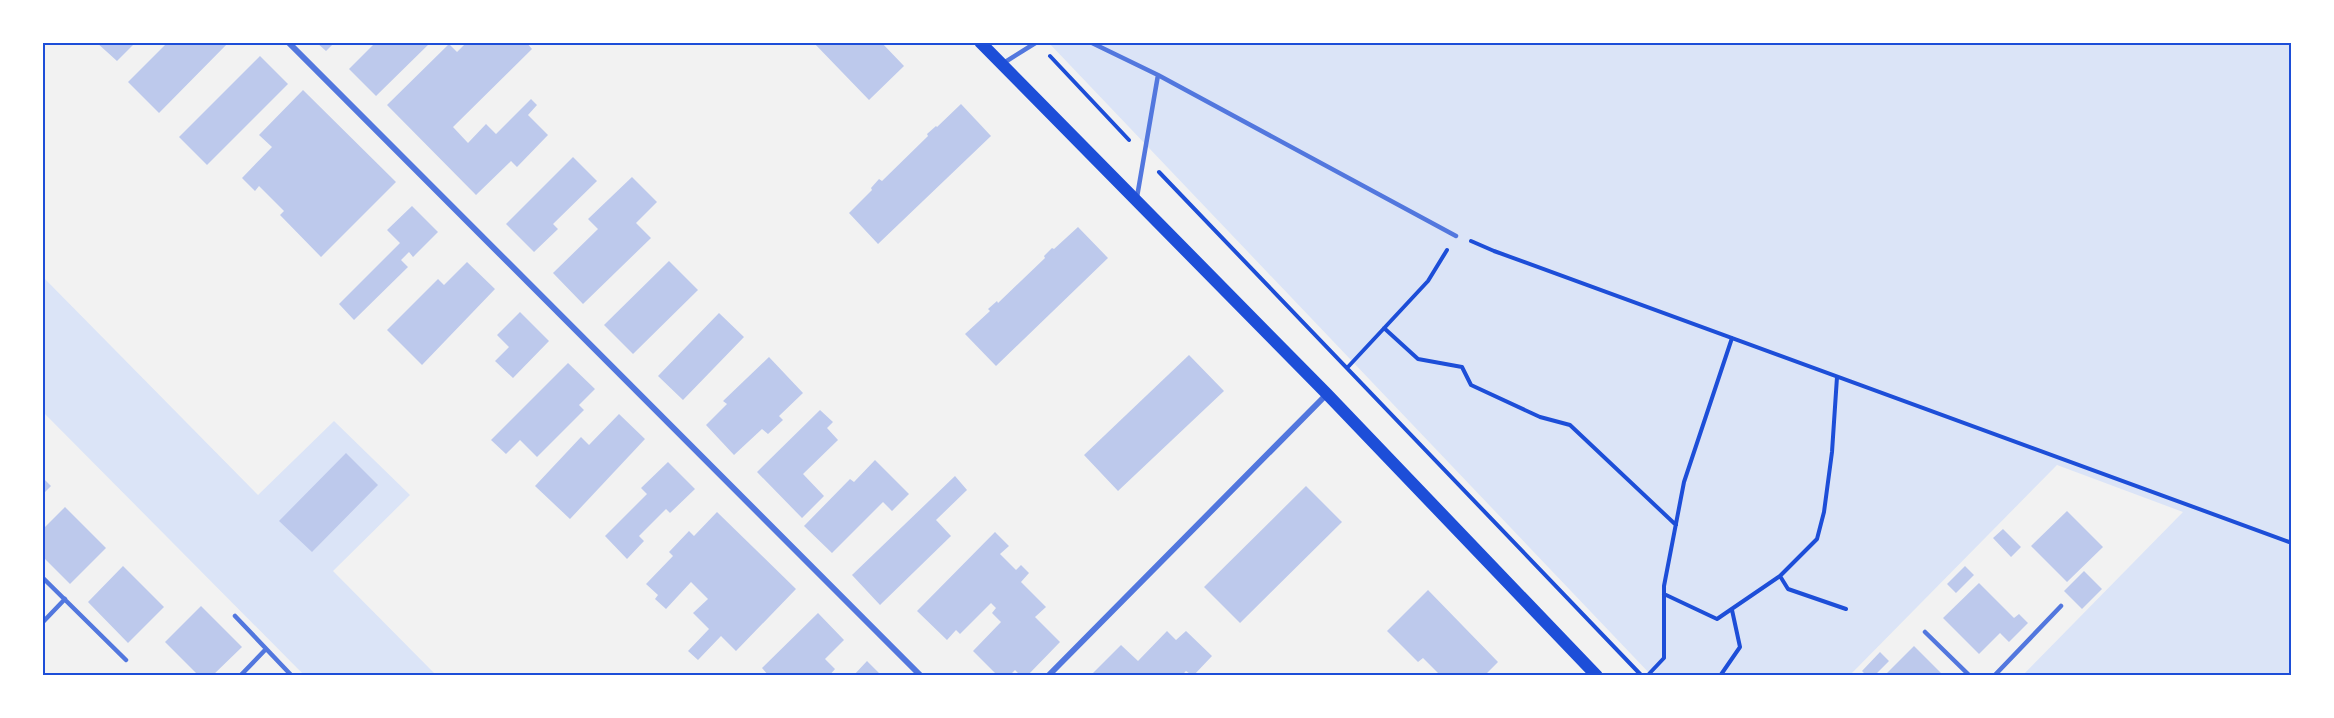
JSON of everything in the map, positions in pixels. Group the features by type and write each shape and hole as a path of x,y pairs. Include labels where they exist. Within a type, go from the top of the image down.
{"main road":[{"path":"980,42 1136,203 1327,394 1597,676"}],"street":[{"path":"288,42 921,676"},
{"path":"1048,676 1327,394"}],"lane":[{"path":"1001,65 1039,42"},
{"path":"1090,42 1158,75 1456,236"},
{"path":"1136,203 1158,75"},
{"path":"42,577 126,660"},
{"path":"42,623 65,600"},
{"path":"1994,676 2061,606"},
{"path":"235,616 292,676"},
{"path":"1925,632 1970,676"},
{"path":"240,676 266,650"}],"path":[{"path":"1039,42 1144,156 1642,676"},
{"path":"1347,368 1428,281 1456,236 2292,543"},
{"path":"1384,328 1418,359 1462,367 1472,385 1540,417 1570,424 1676,525"},
{"path":"1647,676 1664,658 1664,594 1684,482 1732,338"},
{"path":"1664,594 1717,619 1780,576 1817,540 1824,512 1832,452 1837,377"},
{"path":"1780,576 1788,589 1846,609"},
{"path":"1720,676 1740,647 1732,610"}],"shaded area":[{"path":"1048,42 2292,42 2292,676 2022,676 2183,512 2057,465 1849,676 1652,676"},
{"path":"42,276 258,495 334,421 410,495 333,571 437,676 305,676 42,411"}],"building":[{"path":"96,42 136,42 117,61"},
{"path":"168,42 229,42 159,113 128,82"},
{"path":"316,42 335,42 326,51"},
{"path":"376,42 431,42 376,96 349,69"},
{"path":"467,42 526,42 532,49 453,127 468,143 486,124 496,134 531,99 537,105 528,115 548,135 517,167 511,161 476,195 387,105 449,44 457,52"},
{"path":"813,42 881,42 904,66 869,100"},
{"path":"260,56 288,84 207,165 179,137"},
{"path":"303,90 396,182 321,257 280,215 284,211 259,186 255,191 242,178 272,147 259,135"},
{"path":"961,104 991,136 878,244 849,213 872,190 871,188 879,179 882,181 928,136 927,134"},
{"path":"573,157 597,181 553,224 558,229 534,252 506,224"},
{"path":"632,177 657,202 636,223 651,238 583,304 553,273 598,229 588,219"},
{"path":"412,206 438,232 413,257 409,252 401,260 408,267 354,320 339,304 400,243 387,230"},
{"path":"1078,227 1108,258 996,366 965,334 990,311 988,309 997,301 998,303 1045,258 1044,256 1052,248 1054,249"},
{"path":"669,261 698,290 633,354 604,325"},
{"path":"467,262 495,289 422,365 387,330 438,279 444,285"},
{"path":"520,312 549,341 513,378 495,361 509,347 497,335"},
{"path":"719,313 744,337 683,400 658,376"},
{"path":"1189,355 1224,391 1118,491 1084,455"},
{"path":"769,357 803,393 779,416 783,420 768,434 762,429 734,455 706,425 727,404 723,401"},
{"path":"568,363 595,389 579,405 584,410 537,457 520,440 506,454 491,440"},
{"path":"820,410 833,422 827,428 838,440 803,474 824,496 802,518 757,472"},
{"path":"619,414 645,439 570,519 535,486 581,437 589,445"},
{"path":"346,453 378,485 312,552 279,521"},
{"path":"875,460 909,494 892,511 883,502 832,553 804,526 850,479 854,482"},
{"path":"668,462 695,489 670,513 666,509 639,536 644,541 627,559 605,536 647,494 641,488"},
{"path":"955,476 967,490 936,520 951,536 880,605 852,575"},
{"path":"42,477 51,486 42,495"},
{"path":"1306,486 1342,522 1240,623 1204,587"},
{"path":"65,507 106,548 70,584 42,556 42,530"},
{"path":"2067,511 2103,547 2067,582 2031,546"},
{"path":"717,512 796,589 736,651 721,636 698,660 688,651 709,629 693,613 708,599 691,582 666,609 655,599 658,595 646,584 673,556 669,552 689,531 694,536"},
{"path":"2003,529 2021,547 2011,557 1993,538"},
{"path":"995,532 1009,546 1000,554 1016,570 1021,565 1029,573 1021,582 1046,607 1035,617 1060,642 1027,676 1021,676 1015,670 1009,676 998,676 973,651 1001,622 992,613 996,608 991,603 960,634 956,630 947,640 917,611"},
{"path":"123,566 164,607 128,643 88,602"},
{"path":"1965,566 1974,575 1956,593 1947,584"},
{"path":"2084,571 2102,589 2082,609 2064,591"},
{"path":"1979,583 2014,618 2019,614 2028,623 2009,642 2000,633 1979,654 1943,618"},
{"path":"1428,590 1498,662 1484,676 1441,676 1423,658 1418,662 1387,631"},
{"path":"201,606 242,647 212,676 199,676 165,642"},
{"path":"818,613 844,640 825,659 835,669 829,676 769,676 762,668"},
{"path":"1167,631 1176,640 1186,631 1212,656 1193,676 1186,671 1181,676 1096,676 1093,673 1121,645 1138,661"},
{"path":"1914,646 1944,676 1884,676"},
{"path":"1880,652 1889,661 1874,676 1867,676 1862,671"},
{"path":"867,661 882,676 853,676"}]}
